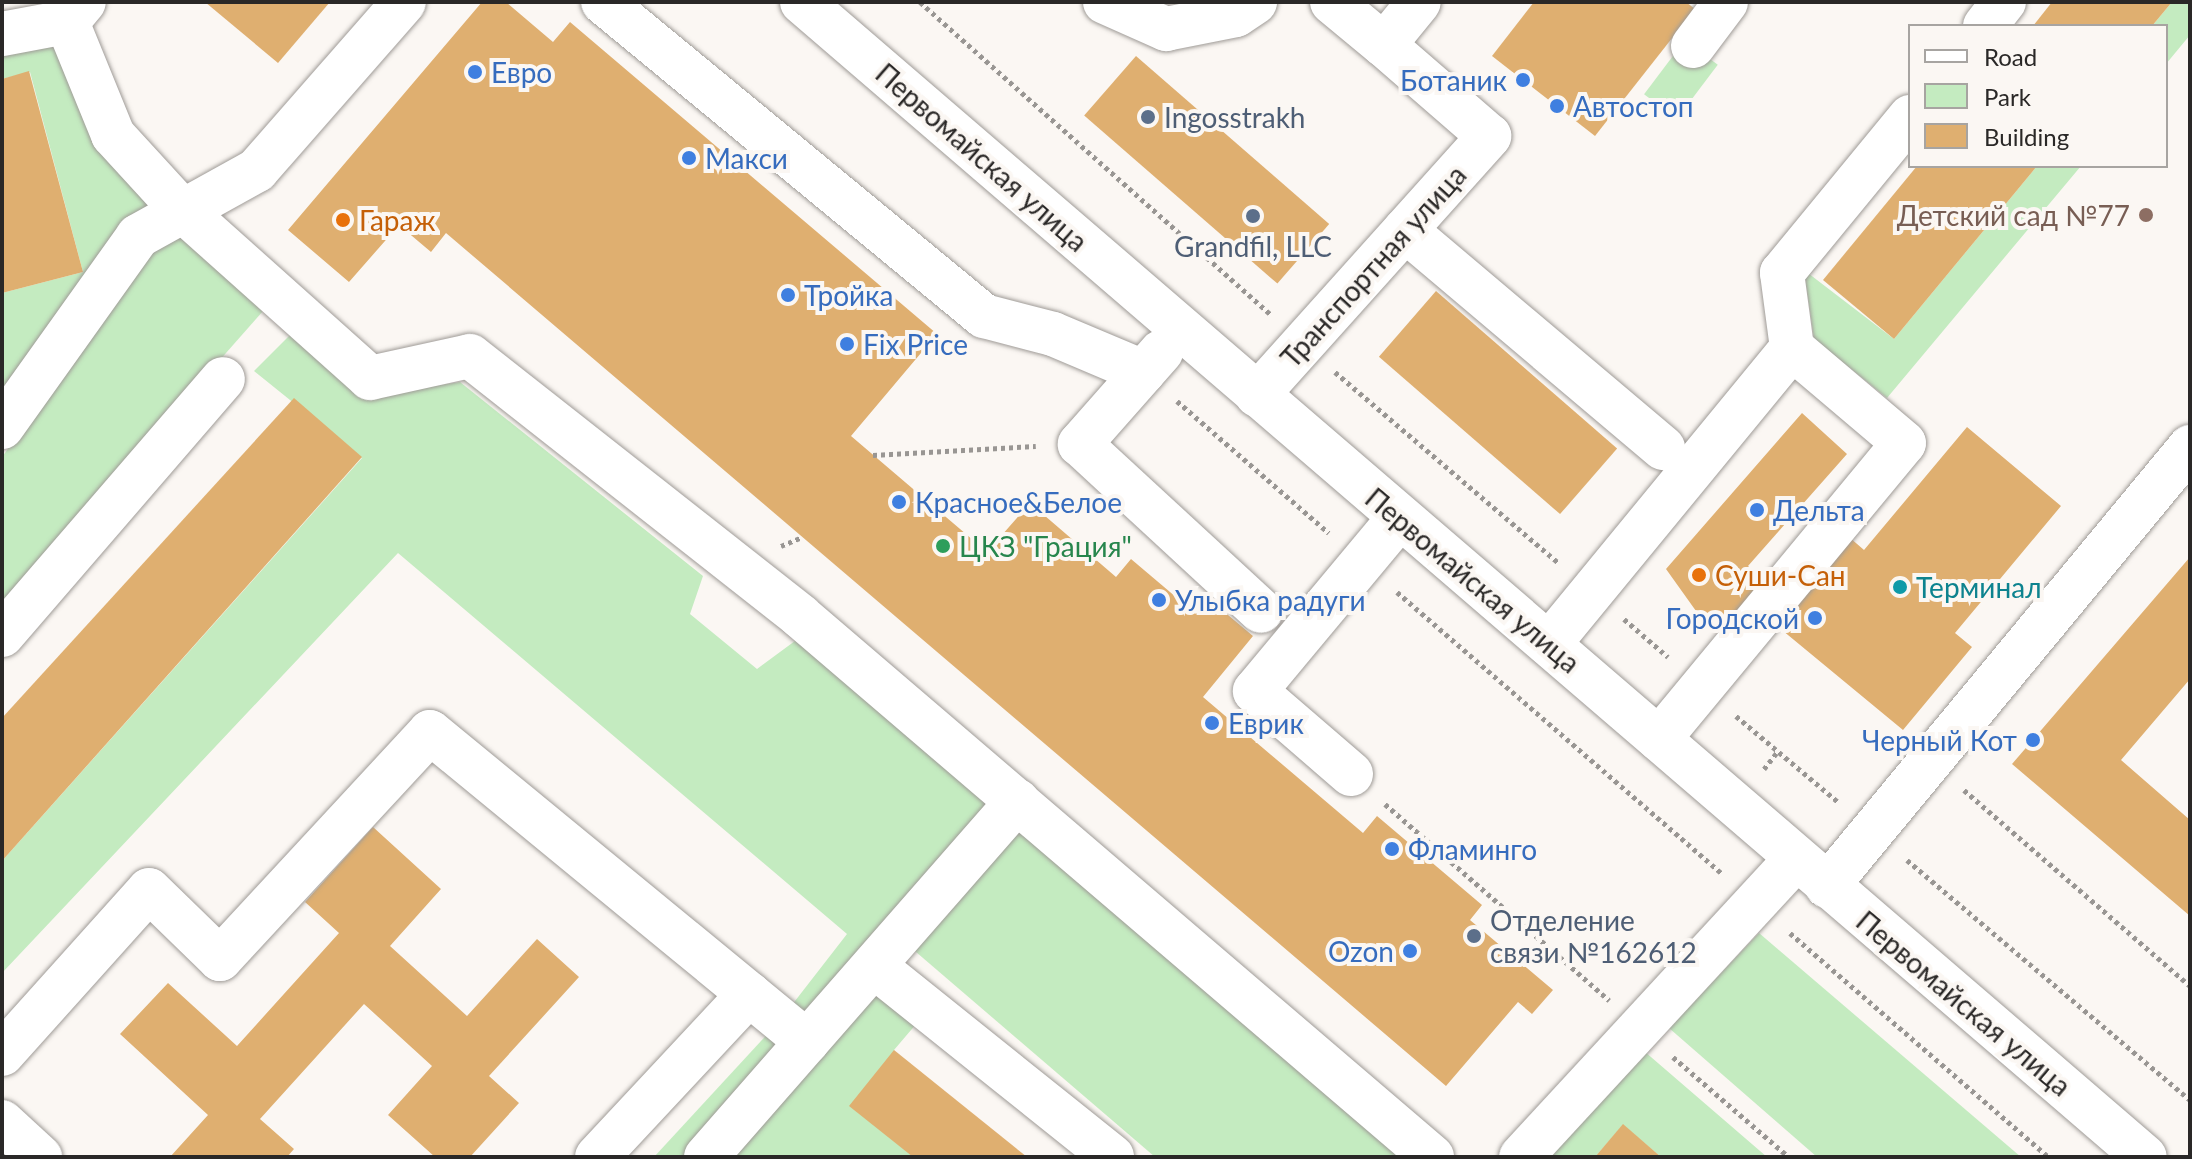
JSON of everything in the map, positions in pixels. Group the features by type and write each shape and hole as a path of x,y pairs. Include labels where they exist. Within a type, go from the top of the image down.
{"street":[{"path":"2,427 138,236 180,208 257,170 404,2"},
{"path":"603,2 984,316 1053,334 1143,372"},
{"name":"Первомайская улица","path":"802,2 2145,1157"},
{"path":"1105,2 1166,29 1236,15 1255,2"},
{"path":"1332,2 1384,45 1419,2"},
{"path":"1693,46 1726,2"},
{"path":"1987,24 2004,2"},
{"path":"2,34 76,12 113,135 180,208 370,378 470,356 800,616 1432,1157"},
{"name":"Транспортная улица","path":"1257,395 1489,136 1384,45"},
{"path":"1659,739 1904,443 1792,348 1782,273 1908,119"},
{"path":"1405,230 1663,448"},
{"path":"1181,330 1080,444 1261,611"},
{"path":"1549,644 1792,348"},
{"path":"2,635 223,379"},
{"path":"1521,1157 1755,903 1812,872 1931,762 2190,447"},
{"path":"1351,774 1255,691 1399,518"},
{"path":"2,1054 149,890 220,959 430,732 807,1042"},
{"path":"706,1157 1018,801"},
{"path":"874,966 1112,1157"},
{"path":"597,1157 749,994"},
{"path":"2,1122 40,1157"}],"path":[{"path":"920,2 1304,345 1592,591"},
{"path":"1143,372 2049,1157"},
{"path":"873,455 1080,444"},
{"path":"1931,762 2190,986"},
{"path":"1351,774 1789,1157"}],"green space":[{"path":"2172,2 2190,2 2190,35 2168,62 2168,24 2154,24"},
{"path":"56,37 155,207 2,397 2,293 83,272 30,72 2,79 2,48"},
{"path":"1685,40 1718,65 1677,119 1644,94"},
{"path":"2035,168 2079,168 1887,398 1814,339 1804,270 1894,339"},
{"path":"177,233 263,311 2,607 2,457 153,248"},
{"path":"293,332 366,396 460,382 703,576 690,614 757,669 799,638 1008,798 808,1026 788,1010 847,934 398,553 2,973 2,861 362,458 254,371"},
{"path":"1020,810 1413,1157 1155,1157 909,946"},
{"path":"1759,933 2021,1157 1817,1157 1669,1028"},
{"path":"873,986 917,1023 894,1050 913,1157 728,1157"},
{"path":"774,1027 796,1044 693,1157 654,1157"},
{"path":"1644,1051 1767,1157 1661,1157 1623,1125 1595,1157 1542,1157"}],"building":[{"path":"205,2 330,2 278,63"},
{"path":"482,2 506,2 553,42 570,22 937,334 851,436 987,552 1030,503 1116,577 1131,559 1196,614 1209,599 1253,636 1203,697 1363,833 1377,816 1482,905 1470,920 1553,990 1532,1014 1518,1002 1446,1086 446,233 431,252 399,225 349,282 288,230"},
{"path":"1534,2 1686,2 1695,9 1595,136 1492,56"},
{"path":"2052,2 2172,2 2154,24 2035,24"},
{"path":"1136,56 1329,224 1277,284 1084,116"},
{"path":"29,71 83,272 2,293 2,79"},
{"path":"1915,168 2035,168 1894,339 1823,280"},
{"path":"1436,291 1617,448 1560,514 1379,357"},
{"path":"294,398 362,457 2,861 2,718"},
{"name":"Дельта","path":"1802,413 1847,454 1748,566 1770,586 1735,619 1696,611 1666,569"},
{"name":"Терминал","path":"1967,427 2061,506 1955,633 1972,647 1903,730 1776,625 1849,537 1864,550"},
{"path":"2190,557 2190,679 2121,760 2190,820 2190,916 2012,764"},
{"path":"373,827 441,889 390,946 467,1016 537,939 579,977 489,1076 519,1103 470,1157 435,1157 388,1115 432,1066 364,1004 260,1119 294,1149 287,1157 170,1157 208,1115 120,1034 168,983 237,1046 339,933 305,902"},
{"path":"894,1050 1027,1157 913,1157 849,1106"},
{"path":"1623,1124 1661,1157 1595,1157"}],"place":[{"name":"Евро","path":"475,72"},
{"name":"Ботаник","path":"1523,80"},
{"name":"Автостоп","path":"1557,106"},
{"name":"Ingosstrakh","path":"1148,117"},
{"name":"Макси","path":"689,158"},
{"name":"Детский сад №77","path":"2146,215"},
{"name":"Grandfil, LLC","path":"1253,216"},
{"name":"Гараж","path":"343,220"},
{"name":"Тройка","path":"788,295"},
{"name":"Fix Price","path":"847,344"},
{"name":"Красное&Белое","path":"899,502"},
{"name":"Дельта","path":"1757,510"},
{"name":"ЦКЗ \"Грация\"","path":"943,546"},
{"name":"Суши-Сан","path":"1699,575"},
{"name":"Терминал","path":"1900,587"},
{"name":"Улыбка радуги","path":"1159,600"},
{"name":"Городской","path":"1815,618"},
{"name":"Еврик","path":"1212,723"},
{"name":"Черный Кот","path":"2033,740"},
{"name":"Фламинго","path":"1392,849"},
{"name":"Отделение связи №162612","path":"1474,936"},
{"name":"Ozon","path":"1410,951"}]}
